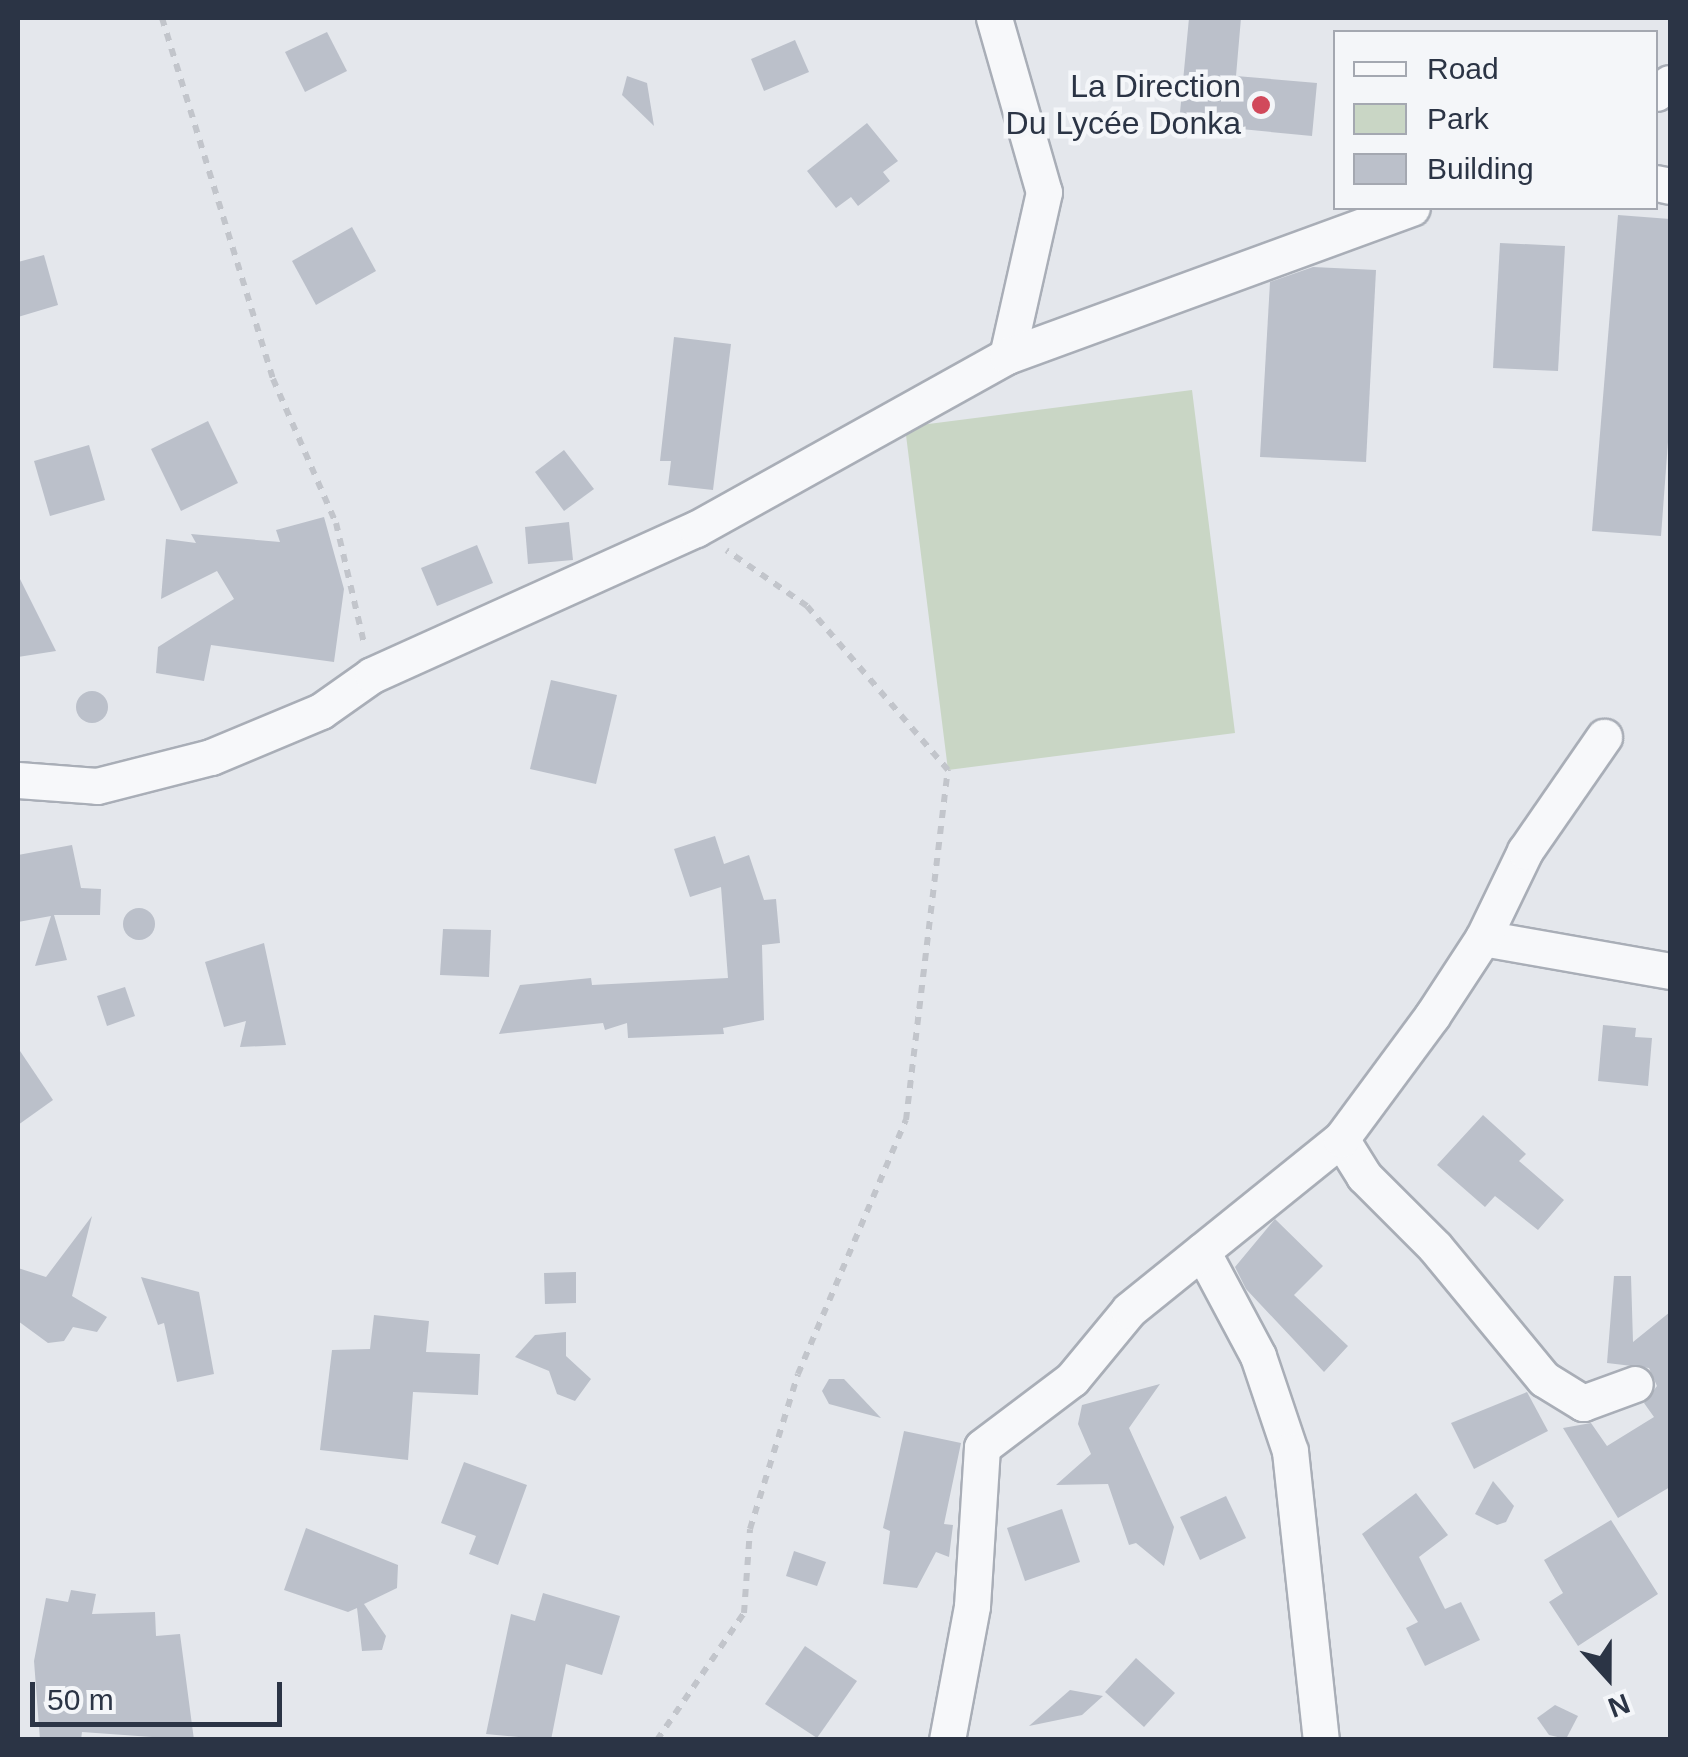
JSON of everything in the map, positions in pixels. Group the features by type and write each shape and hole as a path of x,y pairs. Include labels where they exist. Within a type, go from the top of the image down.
{"street":[{"path":"994,18 1044,192 1007,356"},
{"path":"18,780 97,786 210,757 320,711 372,676 696,529 1007,356 1407,210"},
{"path":"947,1740 972,1606 982,1447 1072,1379 1129,1310 1341,1139 1483,938 1525,851 1604,737"},
{"path":"1483,938 1670,971"},
{"path":"1341,1139 1364,1176 1435,1247 1544,1379 1583,1403 1635,1384"},
{"path":"1202,1250 1258,1356 1290,1451 1315,1737"}],"path":[{"path":"162,18 272,380 336,523 372,676"},
{"path":"657,1740 744,1613 750,1528 798,1374 906,1120 948,770 806,606 696,529"}],"green space":[{"path":"1192,390 1235,733 948,770 905,427"}],"building":[{"path":"1189,18 1241,18 1236,76 1317,83 1312,136 1179,123"},
{"path":"327,32 347,71 305,92 285,52"},
{"path":"795,40 809,72 764,91 751,59"},
{"path":"627,76 647,83 654,126 622,95"},
{"path":"867,123 898,161 883,172 890,181 858,206 851,197 836,208 807,171"},
{"path":"1618,215 1670,219 1670,415 1661,536 1592,531"},
{"path":"352,227 376,271 316,305 292,261"},
{"path":"1500,243 1565,246 1558,371 1493,368"},
{"path":"44,255 58,305 18,317 18,262"},
{"path":"1313,267 1376,270 1366,462 1260,457 1270,282"},
{"path":"674,337 731,344 713,490 668,485 671,461 660,461"},
{"path":"208,421 238,483 181,511 151,449"},
{"path":"89,445 105,500 50,516 34,461"},
{"path":"564,450 594,489 564,511 535,472"},
{"path":"324,517 344,589 334,662 211,645 204,681 156,673 158,647 234,599 217,571 161,599 166,539 196,543 191,534 280,542 276,530"},
{"path":"569,522 573,560 528,564 525,527"},
{"path":"477,545 493,583 437,606 421,568"},
{"path":"18,575 56,651 18,657"},
{"path":"551,680 617,695 596,784 530,769"},
{"path":"92,691 103,696 108,707 103,718 92,723 81,718 76,707 81,696"},
{"path":"715,836 724,864 749,855 764,900 776,899 780,943 762,945 764,1020 723,1028 724,1034 628,1038 627,1023 605,1030 603,1023 499,1034 520,985 591,978 592,985 728,978 721,887 690,897 674,849"},
{"path":"72,845 81,888 101,889 100,915 54,915 67,960 35,966 51,916 18,922 18,855"},
{"path":"139,908 150,913 155,924 150,935 139,940 128,935 123,924 128,913"},
{"path":"443,929 491,930 489,977 440,975"},
{"path":"264,943 286,1045 240,1047 246,1021 224,1027 205,962"},
{"path":"125,987 135,1016 107,1026 97,996"},
{"path":"1603,1025 1636,1028 1635,1037 1652,1038 1648,1086 1598,1081"},
{"path":"18,1048 53,1100 18,1125"},
{"path":"1483,1115 1526,1154 1519,1161 1564,1200 1538,1230 1495,1196 1485,1207 1437,1165"},
{"path":"92,1216 72,1296 107,1317 97,1332 73,1327 64,1341 48,1343 18,1321 18,1268 46,1277"},
{"path":"1275,1219 1323,1266 1294,1295 1348,1346 1324,1372 1246,1289 1235,1267"},
{"path":"576,1272 576,1303 545,1304 544,1273"},
{"path":"1614,1276 1631,1276 1633,1342 1670,1312 1670,1487 1618,1518 1563,1428 1591,1423 1607,1446 1654,1417 1644,1403 1657,1386 1649,1368 1607,1363"},
{"path":"141,1277 199,1292 214,1374 177,1382 164,1323 158,1325"},
{"path":"374,1315 429,1321 426,1352 480,1354 478,1395 413,1392 408,1460 320,1450 332,1350 370,1349"},
{"path":"566,1332 566,1356 591,1379 575,1401 557,1394 549,1371 515,1357 535,1335"},
{"path":"829,1379 844,1379 881,1418 829,1404 822,1391"},
{"path":"1160,1384 1129,1428 1174,1527 1164,1566 1136,1543 1129,1545 1108,1484 1056,1485 1091,1454 1078,1424 1082,1405"},
{"path":"1527,1392 1548,1431 1474,1469 1451,1423"},
{"path":"904,1431 961,1443 944,1524 953,1525 949,1557 936,1552 917,1588 883,1584 890,1531 883,1528"},
{"path":"464,1462 527,1485 498,1565 469,1554 476,1536 441,1523"},
{"path":"1493,1481 1514,1506 1506,1522 1497,1525 1475,1514"},
{"path":"1416,1493 1448,1535 1419,1557 1445,1609 1461,1602 1480,1640 1425,1666 1406,1628 1418,1622 1362,1534"},
{"path":"1226,1496 1246,1538 1200,1560 1180,1517"},
{"path":"1062,1509 1080,1562 1025,1581 1007,1528"},
{"path":"1611,1520 1658,1594 1578,1646 1549,1602 1563,1593 1544,1560"},
{"path":"306,1528 398,1565 397,1588 364,1604 386,1636 382,1650 362,1651 357,1608 348,1612 284,1590"},
{"path":"794,1551 826,1562 817,1586 786,1576"},
{"path":"71,1590 96,1594 92,1614 155,1612 156,1636 180,1634 194,1740 82,1732 81,1740 40,1740 34,1661 46,1598 68,1602"},
{"path":"543,1593 620,1616 602,1675 566,1664 551,1740 486,1734 511,1614 535,1621"},
{"path":"805,1646 857,1681 817,1738 765,1704"},
{"path":"1136,1658 1175,1693 1144,1727 1105,1692"},
{"path":"1070,1690 1103,1696 1082,1715 1029,1726"},
{"path":"1555,1705 1578,1716 1566,1739 1549,1735 1537,1718"}],"place":[{"name":"La Direction Du Lycée Donka","path":"1261,105"}]}
